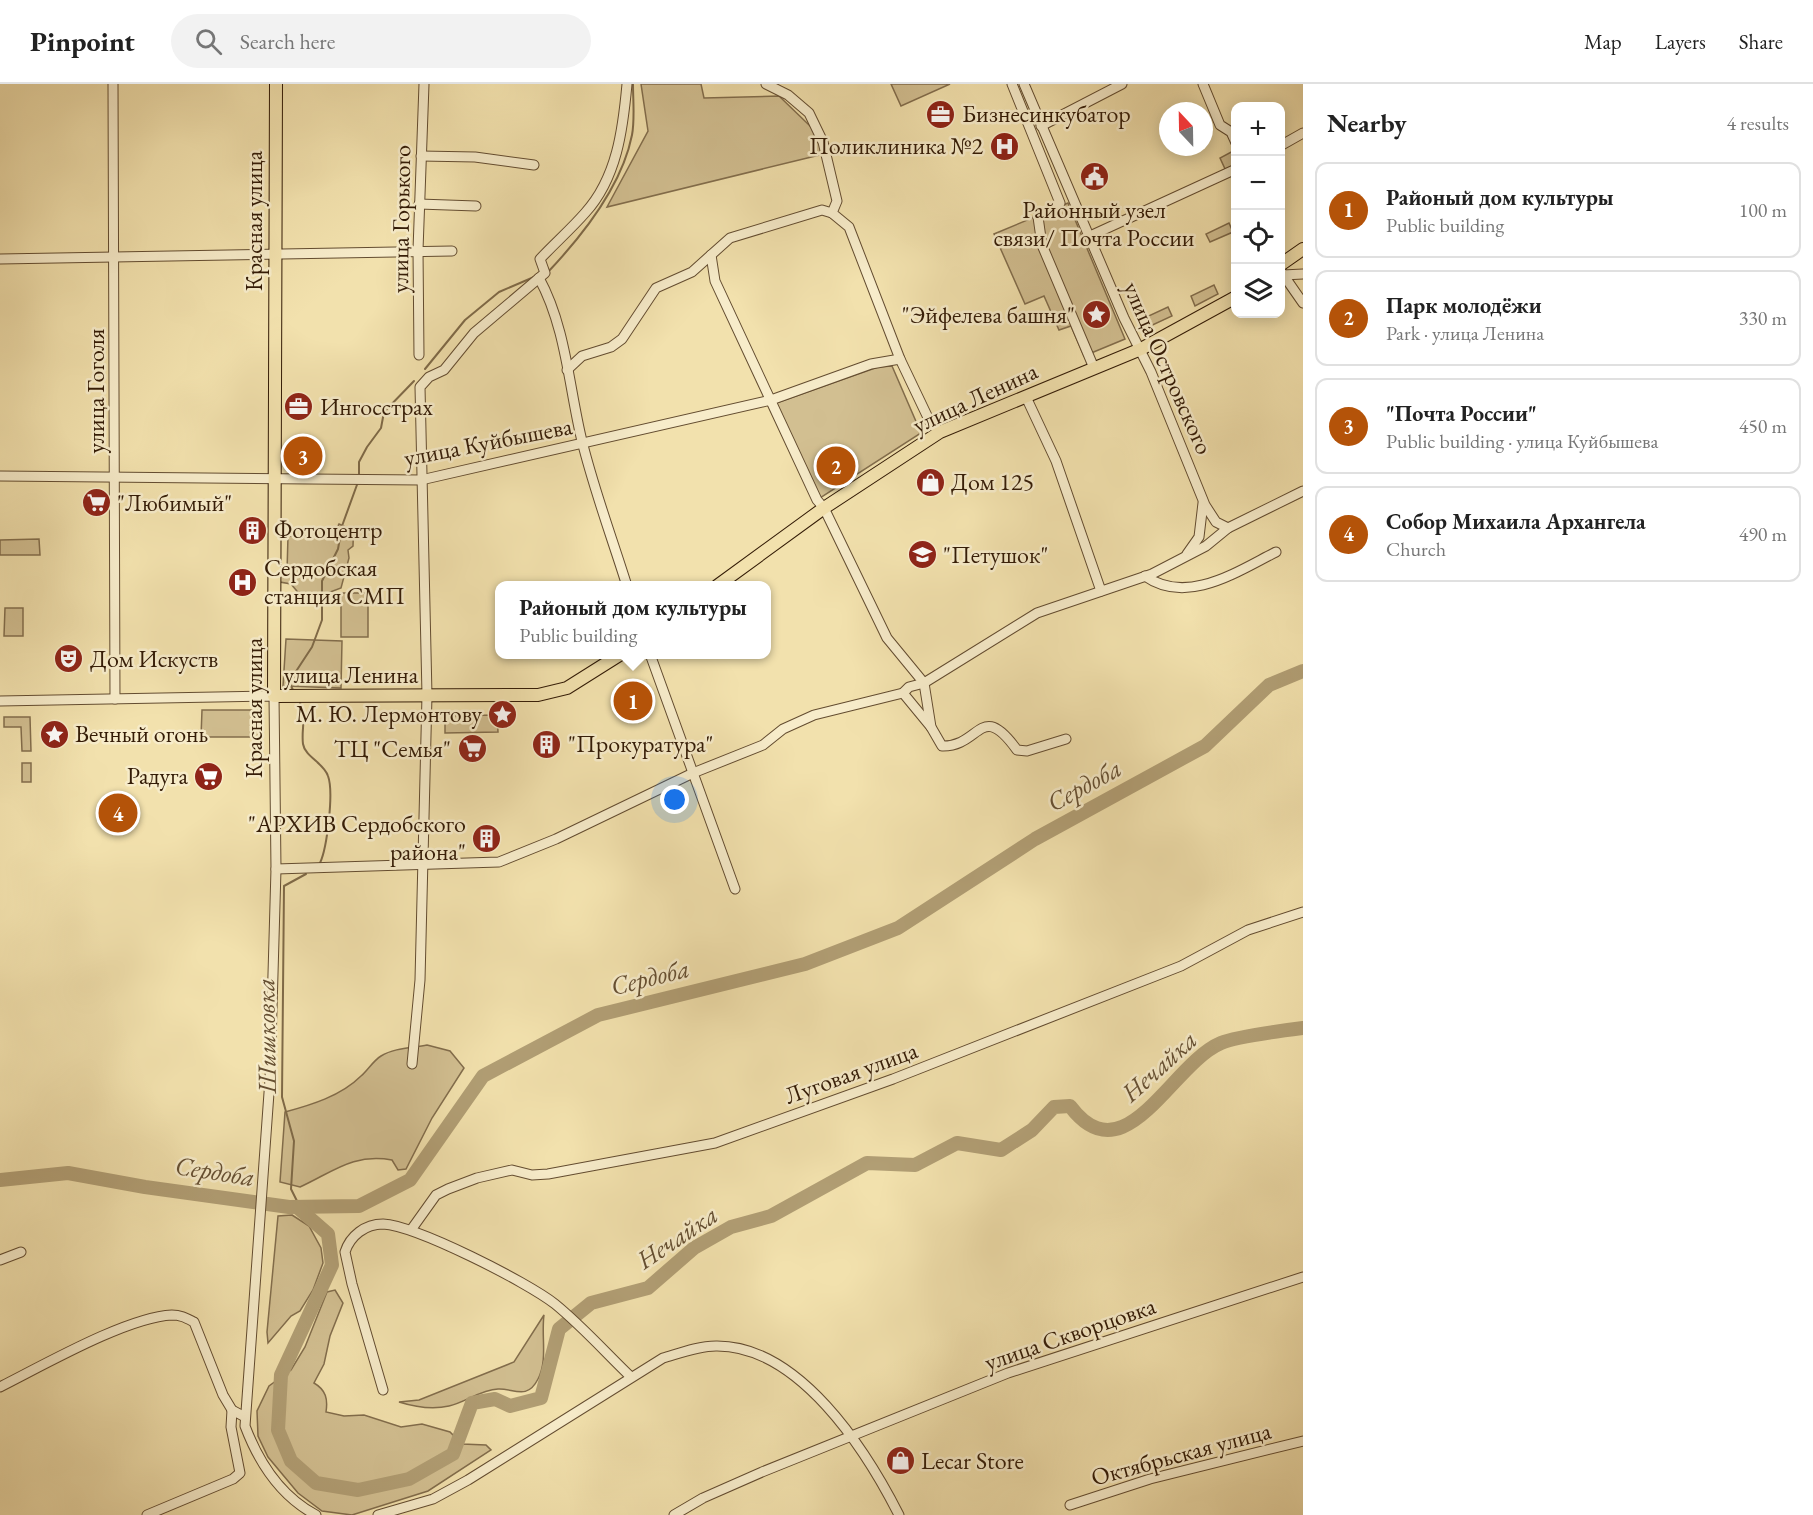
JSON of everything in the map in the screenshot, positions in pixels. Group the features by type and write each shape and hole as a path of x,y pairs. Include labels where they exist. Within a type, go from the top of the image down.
{"main road":[{"name":"Красная улица","path":"274,696 276,84"},
{"path":"1285,266 1303,249"},
{"name":"улица Ленина","path":"723,581 824,508 940,432 1141,349 1231,300"},
{"name":"улица Ленина","path":"274,696 538,695 567,688 613,659"}],"street":[{"name":"улица Гоголя","path":"113,84 115,699"},
{"name":"улица Горького","path":"419,355 418,250 424,84"},
{"path":"626,581 583,444 562,340 541,276 540,259 587,212 611,170 623,130 627,84"},
{"path":"766,84 788,95 809,113 823,142 837,201 832,213"},
{"path":"1012,84 1060,203 1038,217 1042,245 1094,368"},
{"name":"улица Островского","path":"1024,84 1124,318 1141,349 1202,498 1216,522 1228,528"},
{"path":"1041,126 1122,84"},
{"path":"1203,84 1220,125 1231,132"},
{"path":"1285,144 1303,134"},
{"path":"421,156 474,157 534,165"},
{"path":"1090,236 1231,171"},
{"path":"419,204 476,206"},
{"path":"567,370 582,356 611,347 622,339 656,288 692,272 730,238 822,210 832,213 849,227 878,297 900,359 931,424 940,432"},
{"path":"0,259 452,251"},
{"path":"711,255 716,281 740,330 754,369 771,399 817,500 824,508 887,638 924,683 931,727"},
{"path":"1285,271 1303,274"},
{"path":"412,1064 420,980 427,695 420,387 429,377 444,370 474,333 541,276"},
{"path":"1285,276 1303,303"},
{"name":"улица Куйбышева","path":"0,476 421,480 771,399 871,364 900,359"},
{"path":"1026,396 1056,461 1101,591"},
{"path":"276,869 421,867 499,862 556,840 693,774 763,745 783,729 814,715 903,693 909,687 924,683 1037,614 1145,576 1206,546 1228,528 1303,491"},
{"path":"1185,557 1199,537 1202,498"},
{"path":"1145,576 1154,582 1178,588 1206,584 1233,575 1276,552"},
{"path":"652,659 735,889"},
{"path":"903,693 931,727 942,746 955,746 970,738 978,728 985,726 994,727 1007,736 1017,750 1027,752 1066,740"},
{"name":"улица Ленина","path":"0,701 274,696"},
{"name":"Красная улица","path":"245,1417 270,1079 276,869 274,696"},
{"name":"Луговая улица","path":"411,1230 436,1195 477,1178 512,1170 532,1175 549,1173 715,1143 938,1062 1181,966 1248,930 1303,912"},
{"path":"383,1390 345,1252 348,1243 356,1234 371,1226 382,1224 411,1230 515,1280 555,1304 631,1377"},
{"path":"0,1260 21,1252"},
{"name":"улица Скворцовка","path":"674,1515 703,1498 1008,1373 1303,1277"},
{"path":"0,1387 134,1325 169,1315 186,1317 194,1322 214,1375 232,1410 231,1427 240,1473 233,1479 147,1515"},
{"path":"378,1515 400,1512 433,1499 468,1480 663,1358 697,1347 738,1348 770,1361 805,1384 852,1437 899,1515"},
{"path":"232,1410 245,1417 249,1436 268,1473 289,1497 316,1515"},
{"name":"Октябрьская улица","path":"1070,1505 1150,1479 1303,1441"}],"shaded area":[{"path":"641,84 701,84 704,98 779,96 836,151 607,207 648,131"},
{"path":"891,84 950,84 901,106"},
{"path":"1231,152 1231,168 1226,171 1220,158"},
{"path":"1068,203 1125,339 1084,356 1071,326 1059,330 1044,296 1025,304 994,234"},
{"path":"1229,223 1231,228 1231,233 1210,242 1206,234"},
{"path":"1214,285 1218,294 1195,306 1191,296"},
{"path":"1168,307 1172,316 1146,328 1142,319"},
{"path":"892,366 921,433 817,500 776,403 878,367"},
{"path":"339,524 351,532 353,541 353,546 348,550 349,558 341,588 317,597 301,596 291,584 280,582 280,573 287,572 288,536 332,537"},
{"path":"39,539 40,555 0,555 0,540"},
{"path":"341,593 368,593 368,637 341,637"},
{"path":"5,608 23,608 23,636 4,636"},
{"path":"286,639 342,641 341,688 283,686"},
{"path":"202,710 263,710 263,737 201,737"},
{"path":"497,715 498,732 445,733 445,716"},
{"path":"4,717 30,717 31,751 22,751 21,727 4,727"},
{"path":"22,763 31,763 31,782 22,782"},
{"path":"427,1045 450,1051 464,1068 432,1118 406,1169 398,1170 392,1160 366,1159 344,1165 300,1187 280,1182 285,1112 315,1103 344,1089 386,1053"},
{"path":"292,1215 309,1226 321,1248 323,1263 313,1290 300,1311 291,1316 268,1343 267,1332 278,1216"},
{"path":"335,1290 343,1303 330,1336 324,1364 314,1383 325,1395 326,1412 344,1416 364,1415 401,1427 422,1424 450,1432 462,1444 486,1445 491,1450 428,1491 352,1515 322,1511 298,1493 268,1457 258,1436 257,1411 269,1386 291,1370 305,1347 327,1292"},
{"path":"544,1315 543,1364 538,1379 529,1390 520,1392 504,1389 491,1390 455,1404 436,1408 399,1402 419,1400 514,1362"}],"waterway":[{"name":"Шишковка","path":"548,272 587,226 620,173 632,135 633,84"},
{"path":"425,369 465,320 499,292 534,277"},
{"name":"Шишковка","path":"359,476 359,462 381,428 384,412 414,381"},
{"name":"Шишковка","path":"293,690 289,682 312,647 322,620 322,581 338,549 342,526 358,482"},
{"name":"Сердоба","path":"0,1180 68,1173 145,1187 289,1207 359,1206 410,1180 483,1076 598,1015 805,964 898,928 1035,839 1205,746 1269,685 1303,671"},
{"name":"Шишковка","path":"300,703 303,713 304,749 326,771 330,784 329,820 320,863"},
{"name":"Шишковка","path":"300,1207 291,1189 294,1141 282,1097 284,886 306,874"},
{"name":"Нечайка","path":"297,1207 328,1234 332,1265 281,1375 278,1430 291,1461 316,1483 358,1490 409,1479 453,1454 472,1403 495,1399 510,1406 541,1398 559,1329 591,1303 648,1288 694,1248 731,1227 771,1216 867,1163 915,1165 957,1143 1001,1150 1032,1130 1054,1107 1070,1106 1090,1125 1110,1130 1129,1124 1147,1110 1202,1055 1221,1043 1249,1036 1303,1028"}],"place":[{"name":"Бизнесинкубатор","path":"941,114"},
{"name":"Поликлиника №2","path":"1004,146"},
{"name":"Районный узел связи/ Почта России","path":"1094,177"},
{"name":"\"Эйфелева башня\"","path":"1096,315"},
{"name":"Ингосстрах","path":"299,407"},
{"name":"\"Почта России\"","path":"303,456"},
{"name":"Парк молодёжи","path":"836,466"},
{"name":"Дом 125","path":"930,482"},
{"name":"\"Любимый\"","path":"96,503"},
{"name":"Фотоцентр","path":"253,530"},
{"name":"\"Петушок\"","path":"922,555"},
{"name":"Сердобская станция СМП","path":"243,582"},
{"name":"Дом Искуств","path":"69,659"},
{"name":"Районый дом культуры","path":"633,701"},
{"name":"М. Ю. Лермонтову","path":"503,714"},
{"name":"Вечный огонь","path":"54,734"},
{"name":"\"Прокуратура\"","path":"547,744"},
{"name":"ТЦ \"Семья\"","path":"472,749"},
{"name":"Радуга","path":"209,776"},
{"name":"Собор Михаила Архангела","path":"118,813"},
{"name":"\"АРХИВ Сердобского района\"","path":"487,838"},
{"name":"Lecar Store","path":"900,1461"}]}
